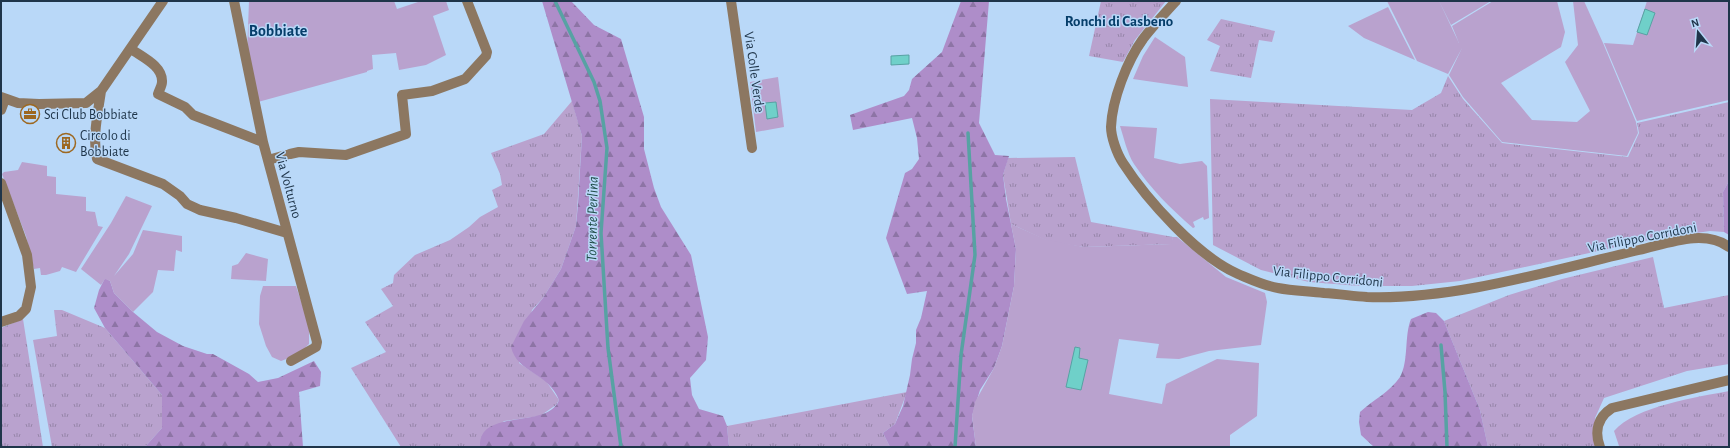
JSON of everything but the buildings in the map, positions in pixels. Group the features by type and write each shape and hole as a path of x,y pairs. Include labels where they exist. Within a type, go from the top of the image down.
{"street":[{"path":"1,110 3,98 18,103 86,103 101,91 131,50 163,1"},
{"name":"Via Volturno","path":"234,1 263,142 318,342 316,347 291,361"},
{"path":"268,160 299,152 346,155 406,134 402,95 432,91 465,79 486,56 487,52 467,1"},
{"name":"Via Colle Verde","path":"731,1 752,148"},
{"name":"Via Filippo Corridoni","path":"1176,1 1142,40 1126,69 1116,99 1111,128 1119,157 1136,183 1169,220 1203,252 1236,274 1276,288 1367,297 1427,294 1465,289 1695,239 1716,240 1729,247"},
{"path":"131,50 156,67 161,74 162,82 158,94 185,107 193,115 263,142"},
{"path":"101,91 95,132 95,149 97,159 163,184 180,196 187,204 200,210 236,218 287,233"},
{"path":"1,183 27,255 31,286 26,310 19,316 1,322"},
{"path":"1600,447 1597,437 1598,426 1606,411 1612,408 1729,380"}],"green space":[{"path":"249,1 394,1 397,9 421,1 446,1 449,10 433,16 446,55 426,65 399,70 396,53 372,55 373,69 367,72 258,102 247,54"},
{"path":"542,1 571,1 594,25 621,39 644,117 644,149 654,188 661,207 691,255 708,337 706,360 690,378 692,395 699,409 723,416 727,426 729,447 480,447 482,435 490,427 501,422 529,418 542,414 552,409 559,400 548,384 519,362 514,356 511,347 524,321 543,298 561,269 576,226 578,204 582,136"},
{"path":"961,1 989,1 979,123 995,155 1009,156 1003,175 1016,249 1014,286 1002,346 994,368 980,390 972,416 976,447 890,447 883,433 895,424 903,406 916,343 916,330 921,318 927,291 907,294 886,238 905,173 912,169 919,159 917,138 912,118 853,130 850,115 904,96 909,90 912,79 942,52"},
{"path":"1101,1 1166,1 1135,40 1123,62 1089,56"},
{"path":"1387,1 1439,1 1459,43 1452,26 1493,1 1557,1 1565,32 1561,47 1501,83 1532,120 1577,122 1590,111 1565,62 1578,45 1573,1 1584,1 1636,122 1638,133 1627,156 1502,142 1463,97 1449,75 1462,48 1448,74 1417,61"},
{"path":"1439,1 1491,1 1451,25"},
{"path":"1647,1 1729,1 1729,100 1637,121 1604,43 1633,45"},
{"path":"1388,7 1415,60 1364,38 1348,26"},
{"path":"1221,19 1275,31 1272,42 1259,40 1251,78 1210,71 1220,46 1207,40"},
{"path":"1155,37 1185,57 1188,87 1133,79 1143,56"},
{"path":"1448,76 1463,99 1502,143 1628,157 1639,133 1637,123 1729,102 1729,181 1723,192 1724,232 1710,231 1654,239 1460,281 1412,286 1360,286 1309,282 1261,270 1213,245 1210,99 1412,110 1441,93"},
{"path":"778,77 784,127 756,132 750,82"},
{"path":"572,101 582,136 576,226 561,269 543,298 532,310 519,363 546,381 559,400 556,405 540,416 504,421 480,447 401,447 351,368 386,352 365,322 393,306 381,289 393,283 394,275 415,255 450,240 469,227 480,217 498,207 492,190 502,185 500,174 491,153 544,134"},
{"path":"1120,126 1157,128 1154,158 1180,164 1202,161 1207,166 1209,218 1204,220 1203,217 1193,222 1195,227 1193,228 1161,198 1134,164"},
{"path":"1075,157 1091,222 1173,237 1172,244 1084,247 1050,242 1011,224 1003,175 1008,158"},
{"path":"22,162 47,166 47,176 56,177 56,194 86,197 86,211 95,212 98,226 103,227 76,272 62,267 60,271 41,275 40,268 34,269 26,236 2,174 4,172 18,170"},
{"path":"1729,181 1729,235 1724,232 1723,192"},
{"path":"126,196 152,206 129,254 114,276 133,254 143,230 182,236 182,252 176,250 174,271 158,270 153,292 133,312 114,293 110,281 105,279 101,285 81,269 111,223"},
{"path":"1011,224 1047,240 1084,247 1171,244 1173,237 1177,237 1226,277 1265,293 1267,302 1261,345 1209,351 1179,359 1156,358 1159,344 1119,339 1109,394 1162,404 1166,384 1217,359 1259,363 1257,416 1230,435 1230,447 976,447 972,416 975,402 994,368 1002,346 1014,286 1016,249"},
{"path":"246,253 268,259 266,281 231,279 232,266 238,264"},
{"path":"1653,257 1664,308 1729,295 1729,364 1687,371 1604,398 1595,418 1595,447 1488,447 1480,410 1444,321 1509,295 1562,279"},
{"path":"105,278 110,281 114,293 133,312 157,332 183,346 207,354 213,354 249,374 258,382 278,378 314,361 321,372 320,386 299,392 303,447 145,447 162,428 162,395 105,328 94,308 99,290"},
{"path":"263,286 296,286 309,325 309,344 297,355 281,361 272,357 266,346 259,324 260,296"},
{"path":"54,310 62,310 105,328 162,395 162,428 145,447 52,447 33,340 57,336"},
{"path":"1428,312 1436,313 1444,321 1480,410 1488,447 1374,447 1361,435 1359,422 1360,412 1386,392 1400,377 1405,364 1411,319"},
{"path":"23,319 43,447 1,447 1,328"},
{"path":"1729,391 1729,447 1619,446 1614,431 1624,422 1637,415 1668,404"},
{"path":"907,392 895,424 883,433 890,447 729,447 727,426"}],"shaded area":[{"path":"1645,9 1655,13 1647,35 1637,32"},
{"path":"909,55 909,64 891,65 891,56"},
{"path":"776,102 778,117 767,119 765,103"},
{"path":"1075,347 1080,348 1079,358 1088,360 1081,390 1066,387"}],"waterway":[{"name":"Torrente Perlina","path":"555,1 594,82 600,101 607,148 601,233 608,348 621,447"},
{"path":"955,447 961,355 975,255 968,133"},
{"path":"1441,345 1445,392 1447,447"}],"place":[{"name":"Sci Club Bobbiate","path":"30,114"},
{"name":"Circolo di Bobbiate","path":"66,143"}],"district":[{"name":"Ronchi di Casbeno","path":"1119,21"},
{"name":"Bobbiate","path":"278,30"}]}
